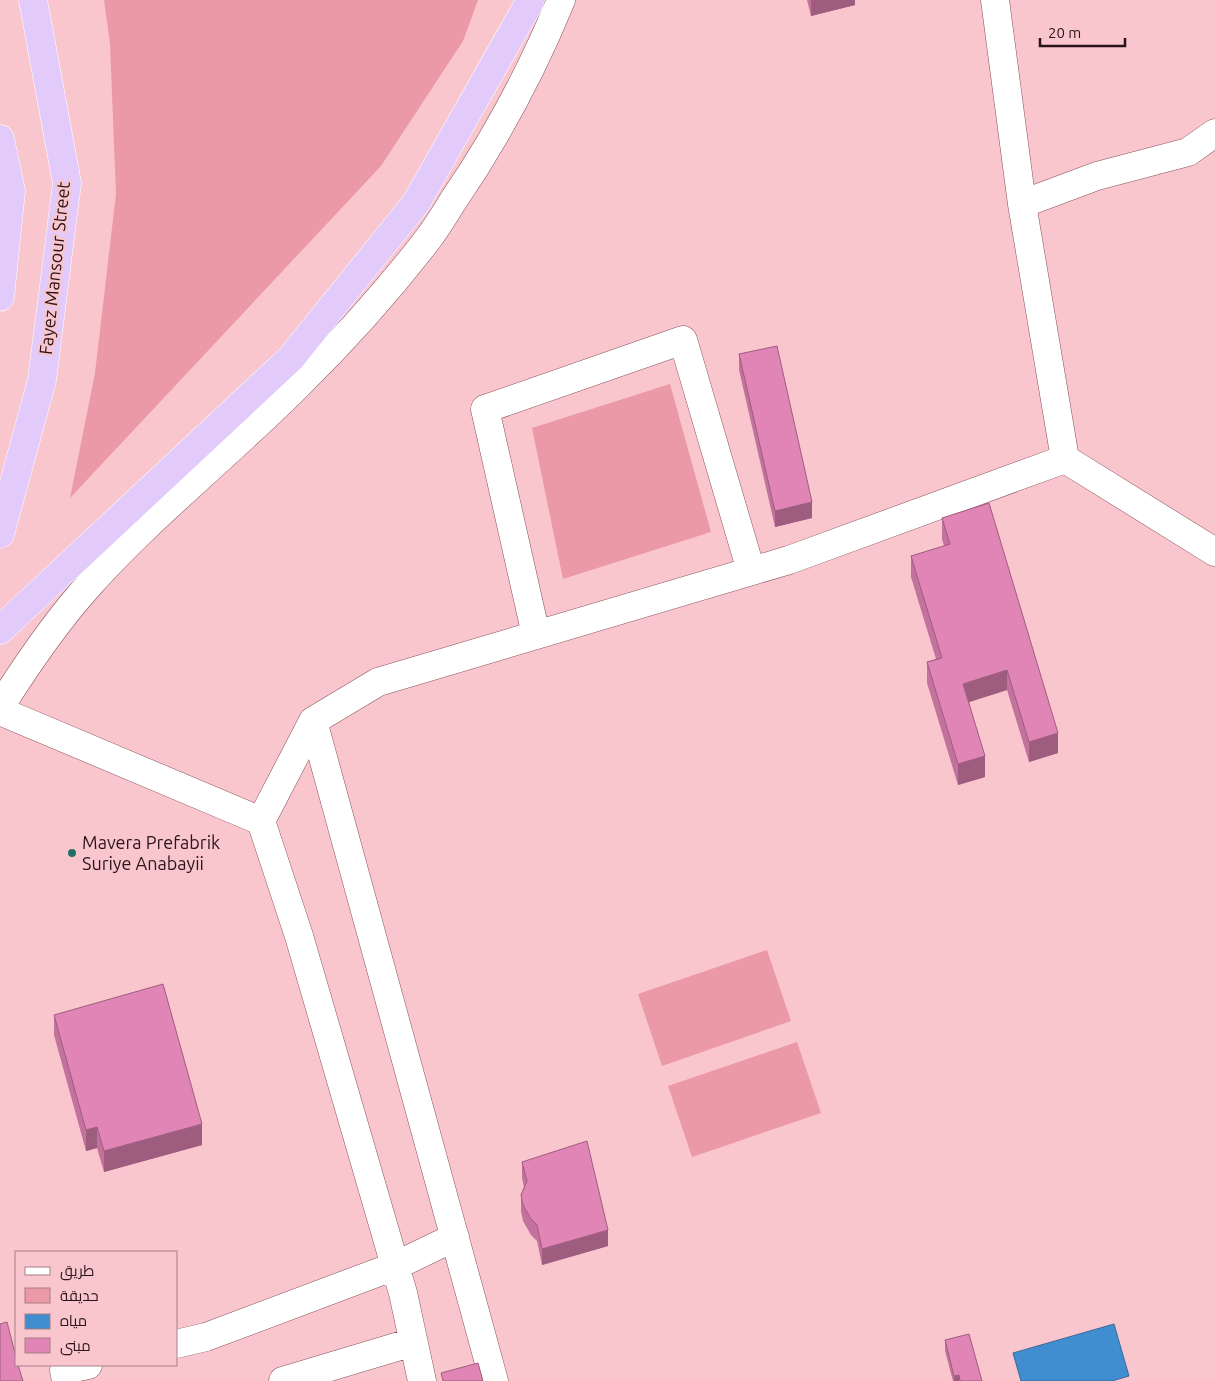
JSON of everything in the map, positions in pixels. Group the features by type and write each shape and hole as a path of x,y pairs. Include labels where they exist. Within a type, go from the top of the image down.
{"highway":[{"name":"Fayez Mansour Street","path":"0,534 42,380 67,183 33,0"},
{"path":"0,630 291,358 416,203 530,0"},
{"path":"0,139 11,191 0,297"}],"street":[{"path":"0,707 25,667 88,586 124,549 296,388 387,290 422,246 472,174 512,106 561,0"},
{"path":"995,0 1022,204 1065,459 1215,552"},
{"path":"1022,204 1098,176 1188,152 1215,133"},
{"path":"536,634 485,408 683,340 751,571"},
{"path":"422,1381 403,1293 299,936 261,821 313,721 378,682 789,560 1065,459"},
{"path":"0,711 261,821"},
{"path":"313,721 494,1381"},
{"path":"178,1344 206,1337 395,1266 455,1237"},
{"path":"283,1381 413,1342"},
{"path":"66,1381 64,1370 83,1366"}],"green space":[{"path":"104,0 478,0 463,41 381,166 70,498 95,373 116,194 110,44"},
{"path":"670,384 711,532 563,579 532,428"},
{"path":"767,950 791,1021 662,1066 638,994"},
{"path":"797,1042 821,1113 692,1157 668,1086"}],"water":[{"path":"1114,1324 1129,1376 1112,1381 1021,1381 1013,1353"}],"building":[{"path":"777,346 812,502 775,511 739,354"},
{"path":"989,503 1058,733 1029,742 1007,670 963,684 985,756 958,764 927,662 942,658 911,556 950,544 942,518"},
{"path":"163,984 202,1124 104,1151 97,1127 86,1130 54,1015"},
{"path":"587,1141 608,1230 542,1249 537,1225 523,1205 521,1195 527,1181 522,1162"},
{"path":"7,1322 15,1353 15,1366 18,1366 23,1381 0,1381 0,1324"},
{"path":"969,1334 982,1381 960,1381 959,1375 954,1376 945,1340"},
{"path":"478,1363 483,1381 443,1381 441,1373"}],"place":[{"name":"Mavera Prefabrik Suriye Anabayii","path":"72,853"}]}
